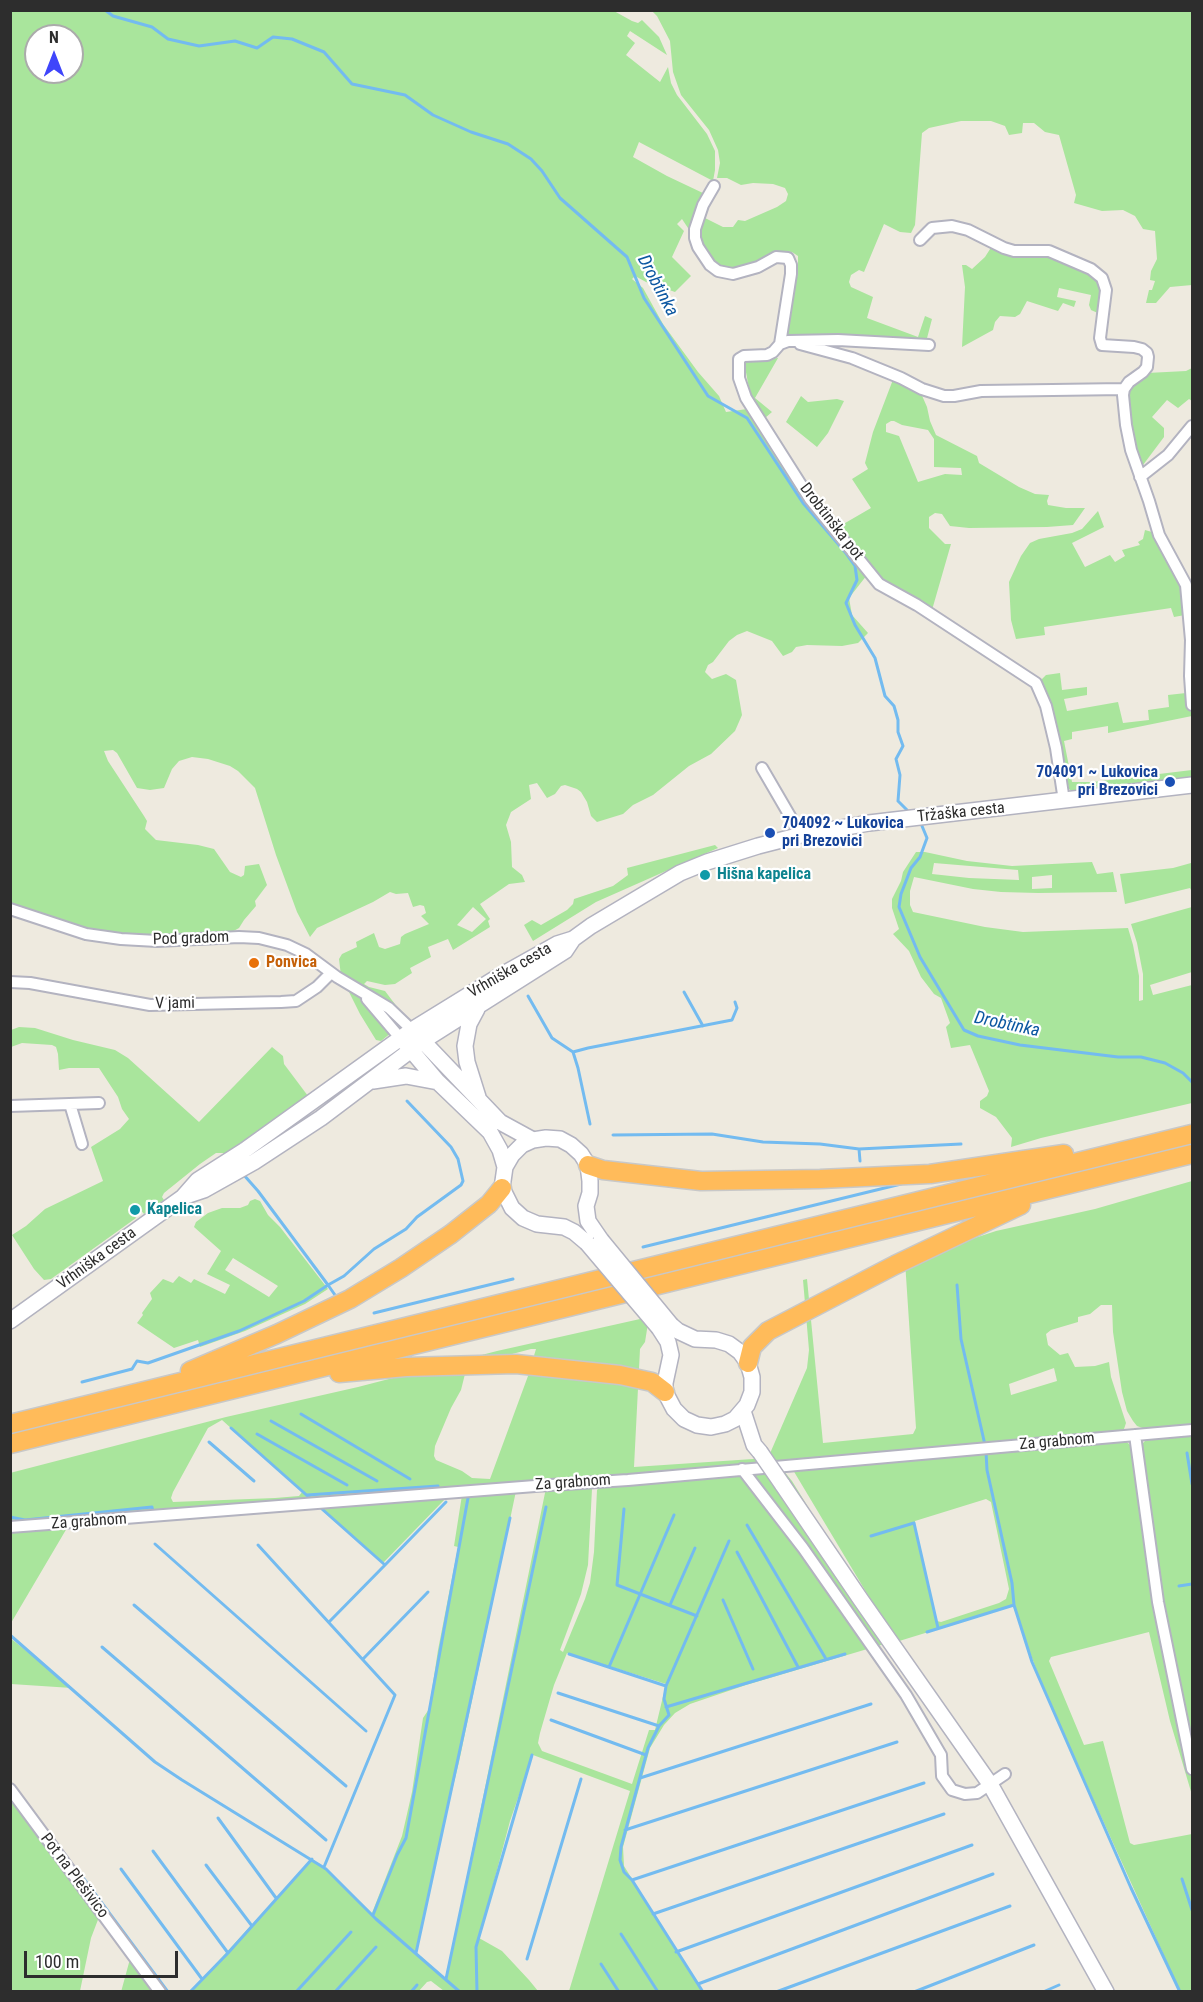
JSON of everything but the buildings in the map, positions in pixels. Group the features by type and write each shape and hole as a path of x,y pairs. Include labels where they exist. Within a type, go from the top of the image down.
{"highway":[{"path":"588,1165 603,1170 702,1181 908,1176 1186,1136"},
{"path":"10,1424 1186,1136"},
{"path":"10,1444 1192,1154"},
{"path":"748,1363 752,1347 768,1331 987,1220 1069,1184"},
{"path":"139,1392 277,1334 350,1299 451,1234 489,1204 502,1188"},
{"path":"265,1382 406,1367 516,1364 620,1375 652,1382 667,1398"}],"main road":[{"name":"Tržaška cesta","path":"573,939 680,873 758,846 801,835 869,823 1192,785"},
{"name":"Vrhniška cesta","path":"10,1321 183,1197 204,1190 213,1178 321,1118 370,1082 412,1040 478,1006 565,951 573,939"},
{"name":"Vrhniška cesta","path":"249,1156 498,977 557,944 573,939"},
{"path":"478,1006 468,1024 465,1046 467,1062 479,1100"},
{"path":"412,1040 438,1082 490,1132 500,1150 505,1167"},
{"path":"412,1040 500,1122 533,1140"},
{"path":"370,1082 406,1076 438,1082"},
{"path":"594,1242 586,1206 590,1193 588,1165 581,1154 571,1145 560,1140 546,1138 533,1140 522,1146 512,1155 505,1167 502,1188 512,1208 523,1218 537,1224 564,1227 594,1242 665,1327 671,1355 664,1383 667,1398 684,1419 697,1425 711,1426 725,1424 735,1419 743,1411 752,1392 752,1377 748,1363 740,1352 729,1344 716,1340 695,1339 665,1327"},
{"path":"743,1411 757,1449 990,1784 1106,1992"},
{"path":"725,1424 757,1449"}],"street":[{"path":"714,186 703,205 695,229 698,247 710,265 718,272 733,274 758,267 776,257 788,258 791,274 784,342 852,358 922,389 944,396 981,391 1124,389"},
{"path":"920,240 932,228 952,226 968,230 1014,251 1049,251 1097,273 1105,283 1106,290 1100,338 1102,345 1142,349 1147,352 1147,367 1129,381 1123,395 1129,441 1152,517 1186,585 1191,640 1192,705"},
{"name":"Drobtinška pot","path":"929,345 838,340 784,342 767,355 744,356 739,359 739,378 746,398 810,499 879,584 917,605 1036,683 1046,706 1056,748 1064,801"},
{"path":"1140,477 1168,455 1192,426"},
{"path":"762,768 801,835"},
{"name":"Pod gradom","path":"10,909 86,934 121,939 157,941 239,937 273,941 306,954 331,973 389,1008 412,1040"},
{"name":"V jami","path":"10,982 30,983 150,1005 281,1002 296,1001 317,987 331,973"},
{"path":"10,1106 99,1103"},
{"path":"70,1104 82,1144"},
{"name":"Za grabnom","path":"10,1527 628,1480 1192,1430"},
{"path":"1135,1435 1158,1602 1192,1769"},
{"path":"742,1469 803,1548 906,1695 941,1755 942,1776 952,1790 965,1794 977,1793 1005,1774"},
{"name":"Pot na Plešivico","path":"10,1789 160,1992"}],"green space":[{"path":"10,11 614,11 638,23 642,20 659,37 667,55 630,31 627,36 635,43 626,55 660,82 668,67 671,83 677,95 707,134 715,151 715,170 713,181 639,142 633,157 705,194 692,229 688,228 682,219 677,224 684,231 672,257 691,276 675,292 635,276 632,279 643,288 663,324 698,372 719,396 726,412 747,409 867,575 849,598 852,615 868,633 858,643 842,646 807,645 796,647 792,652 783,656 772,641 747,631 737,635 708,665 705,672 712,679 726,674 736,680 742,715 735,731 711,754 689,766 653,795 633,805 623,814 597,822 591,816 587,802 577,789 561,786 555,794 547,798 537,783 529,785 531,799 511,812 506,825 511,842 512,867 522,875 525,882 509,884 480,904 490,919 488,921 490,927 453,950 448,939 428,947 431,957 410,968 412,973 395,984 385,985 367,981 364,984 385,991 407,1020 381,1041 376,1040 360,1014 341,976 339,959 342,954 357,947 356,942 374,933 379,947 385,949 400,944 401,937 405,934 429,924 421,916 426,913 424,906 413,907 408,893 390,892 317,928 310,937 297,912 255,788 230,766 192,757 179,761 172,769 164,788 150,790 137,788 117,753 113,750 104,751 108,761 147,821 145,829 156,840 214,849 230,872 241,877 244,875 245,866 259,864 267,885 255,901 256,906 239,928 230,933 159,938 92,931 11,906","holes":["473,907 486,919 472,932 457,925"]},
{"path":"652,11 1192,11 1192,285 1170,287 1156,303 1146,303 1149,290 1152,290 1155,281 1150,280 1151,271 1157,259 1155,231 1143,229 1135,216 1123,210 1102,211 1074,203 1076,195 1059,135 1045,132 1034,123 1023,123 1022,133 1009,135 1005,126 991,121 961,121 929,128 922,133 915,225 911,233 900,232 884,224 864,272 859,270 851,275 849,282 851,287 873,297 867,318 918,337 925,316 932,319 926,342 786,335 798,272 798,256 792,252 777,251 759,263 737,270 715,265 698,239 703,217 723,227 733,227 738,220 745,221 777,207 786,201 788,194 785,188 773,184 741,185 727,178 717,178 720,163 718,150 709,130 681,95 673,72 670,41"},
{"path":"992,246 1055,256 1089,271 1102,286 1100,314 1091,310 1089,305 1091,295 1059,288 1057,297 1076,301 1074,307 1063,303 1058,311 1027,301 1020,314 1015,317 1000,316 993,330 962,347 965,287 962,265 972,269 985,257"},
{"path":"778,358 755,398 772,412 765,418 751,400 744,361"},
{"path":"1192,368 1192,401 1189,399 1178,408 1167,400 1152,417 1164,428 1164,437 1143,465 1141,464 1131,432 1128,399 1130,388 1147,373 1186,371"},
{"path":"894,377 920,391 936,435 977,456 979,463 1019,487 1035,494 1049,495 1048,505 1085,508 1073,525 1047,527 969,528 950,526 942,514 935,513 929,517 929,528 945,544 951,544 932,610 881,580 840,531 840,526 871,508 852,479 868,469 865,463 873,432","holes":["894,421 902,425 928,430 934,439 934,467 961,468 962,475 945,474 918,482 899,436 886,432 886,424"]},
{"path":"801,396 808,402 837,399 844,401 828,433 817,447 786,422"},
{"path":"1098,511 1104,527 1072,543 1085,567 1110,555 1115,562 1125,556 1122,550 1140,545 1138,542 1143,539 1145,530 1152,532 1171,563 1178,580 1185,615 1174,617 1171,608 1044,627 1045,635 1016,639 1011,620 1009,582 1021,556 1030,543 1039,539 1082,529"},
{"path":"1060,673 1062,690 1087,687 1087,695 1064,699 1067,711 1118,702 1123,723 1149,720 1148,710 1169,707 1168,695 1186,693 1192,716 1108,733 1108,726 1072,732 1072,739 1064,741 1072,782 1093,782 1192,770 1192,779 1073,792 1069,789 1052,710 1040,681 1046,675"},
{"path":"715,845 718,848 596,902 533,941 524,925 532,920 541,925 567,910 573,904 574,899 613,886 628,875 627,868"},
{"path":"916,852 925,852 967,861 1012,866 1092,862 1097,874 1113,872 1117,892 1001,892 973,889 914,877 910,891 910,905 913,912 985,927 1023,932 1128,928 1139,976 1139,1001 1143,1000 1143,974 1131,924 1192,907 1192,972 1150,985 1153,995 1192,985 1192,1103 1011,1147 1012,1138 996,1117 980,1108 980,1101 987,1096 989,1091 970,1045 951,1048 946,1027 950,1023 941,998 934,994 921,977 909,951 893,934 899,929 892,908 892,899 903,872","holes":["934,863 1018,870 1019,880 932,874","1052,875 1052,888 1032,889 1032,877"]},
{"path":"1191,863 1192,892 1190,888 1125,904 1120,874 1173,868"},
{"path":"19,1027 35,1028 115,1050 128,1058 199,1122 272,1047 283,1056 284,1064 308,1096 226,1156 223,1153 216,1153 200,1164 164,1193 162,1197 164,1200 144,1214 135,1203 129,1206 136,1218 51,1279 44,1280 12,1235 45,1209 103,1181 91,1147 120,1129 129,1119 99,1068 59,1070 58,1054 56,1047 52,1045 22,1043 11,1047 11,1030"},
{"path":"1192,1181 1192,1426 1148,1430 1137,1426 1133,1421 1127,1411 1122,1392 1113,1332 1112,1305 1101,1305 1090,1314 1078,1317 1078,1322 1051,1330 1046,1334 1048,1345 1060,1355 1068,1353 1075,1367 1095,1366 1109,1362 1111,1377 1126,1423 1123,1432 11,1524 10,1473 226,1417 358,1387 497,1351 649,1317 645,1342 640,1349 634,1467 768,1458 807,1368 809,1350 803,1280 807,1279 823,1443 913,1434 916,1428 905,1261 996,1231 1095,1209","holes":["536,1349 490,1479 472,1478 436,1460 434,1456 435,1446 461,1390 467,1366","1054,1368 1057,1381 1011,1395 1009,1384","222,1420 302,1492 299,1496 275,1498 173,1502 171,1498 173,1492 208,1428"]},
{"path":"255,1199 260,1201 268,1215 328,1289 305,1304 245,1331 200,1347 198,1340 174,1348 137,1323 152,1299 150,1293 163,1279 173,1283 179,1276 191,1283 194,1279 225,1294 230,1285 207,1274 221,1251 194,1227 196,1222 208,1213 222,1208 240,1208 248,1205","holes":["233,1258 278,1286 269,1297 225,1270"]},
{"path":"1192,1432 1192,1748 1160,1594 1141,1451 1143,1443 1149,1437"},
{"path":"1113,1441 1126,1441 1131,1446 1192,1778 1192,1795 1170,1721 1149,1632 1051,1657 1049,1661 1084,1745 1103,1741 1130,1843 1134,1845 1192,1834 1192,1991 1180,1991 1043,1688 1013,1606 896,1642 793,1470","holes":["986,1499 991,1502 1009,1589 1006,1599 941,1622 937,1621 916,1534 915,1521"]},
{"path":"783,1470 891,1642 690,1704 675,1713 664,1725 650,1748 623,1847 624,1866 702,1991 569,1991 630,1791 533,1755 510,1821 479,1938 502,1951 538,1991 444,1991 431,1981 427,1982 418,1992 190,1992 312,1859 324,1867 372,1913 402,1836 412,1792 423,1718 429,1709 458,1547 454,1546 462,1495 516,1491 416,1952 446,1979 546,1488 588,1485 592,1489 588,1565 581,1594 560,1650 563,1652 590,1583 597,1490 602,1484","holes":["567,1653 666,1684 655,1730 649,1730 632,1784 542,1751 538,1743 540,1733 554,1685"]},
{"path":"447,1497 384,1562 318,1507"},
{"path":"67,1528 11,1623 11,1531"},
{"path":"10,1638 19,1645 72,1688 11,1684"},
{"path":"10,1798 99,1917 91,1938 80,1991 11,1991"},
{"path":"130,1959 152,1991 121,1992"}],"waterway":[{"name":"Drobtinka","path":"105,10 113,16 152,27 168,39 199,46 235,41 257,48 273,37 292,39 324,52 352,84 405,95 433,115 471,132 508,144 531,159 560,198 627,257 644,298 708,396 747,418 803,503 855,566 857,580 846,603 855,625 875,658 885,696 894,706 898,720 898,732 903,746 896,759 900,775 898,801 907,810"},
{"name":"Drobtinka","path":"922,826 927,838 920,857 911,868 901,894 899,907 920,957 964,1030 978,1036 1020,1045 1118,1057 1141,1057 1165,1063 1183,1073 1192,1082"},
{"path":"684,992 703,1026"},
{"path":"528,996 552,1038 573,1052 590,1124"},
{"path":"573,1052 732,1020 737,1008 735,1002"},
{"path":"243,1174 328,1285 344,1276 374,1249 406,1229 417,1217 461,1185 463,1181 458,1159 451,1147 407,1101"},
{"path":"613,1135 712,1134 763,1142 820,1144 859,1149 860,1161"},
{"path":"859,1149 961,1144"},
{"path":"643,1247 901,1184"},
{"path":"374,1313 513,1279"},
{"path":"82,1382 132,1369 137,1361 148,1363 239,1331 304,1301 328,1285 335,1295"},
{"path":"957,1285 961,1339 985,1445"},
{"path":"301,1414 410,1479"},
{"path":"271,1421 377,1481"},
{"path":"231,1428 311,1499"},
{"path":"257,1434 347,1485"},
{"path":"209,1442 254,1481"},
{"path":"986,1452 987,1470 1012,1583 1014,1605 1032,1662 1131,1888 1180,1992"},
{"path":"1187,1453 1192,1484"},
{"path":"307,1495 438,1486"},
{"path":"373,1915 406,1838 468,1498"},
{"path":"385,1565 446,1502"},
{"path":"10,1517 25,1520 152,1507 153,1512"},
{"path":"446,1979 546,1507"},
{"path":"322,1509 385,1565 329,1622"},
{"path":"624,1509 617,1585 697,1616"},
{"path":"609,1667 674,1515"},
{"path":"416,1953 510,1518"},
{"path":"871,1536 914,1523 938,1628"},
{"path":"747,1525 826,1659"},
{"path":"703,1992 632,1880 624,1872 620,1860 621,1847 648,1748 659,1726 669,1715 664,1699 666,1686 729,1541"},
{"path":"155,1544 366,1731"},
{"path":"258,1545 395,1695 324,1867"},
{"path":"670,1605 695,1548"},
{"path":"737,1552 798,1667"},
{"path":"1179,1586 1192,1584"},
{"path":"363,1659 428,1592"},
{"path":"723,1600 753,1669"},
{"path":"134,1605 346,1786"},
{"path":"927,1632 1014,1605"},
{"path":"10,1635 155,1762 326,1869 376,1919 460,1992"},
{"path":"102,1647 326,1840"},
{"path":"569,1654 666,1686"},
{"path":"666,1707 845,1654"},
{"path":"558,1693 659,1726"},
{"path":"640,1778 871,1704"},
{"path":"551,1720 646,1755"},
{"path":"625,1830 897,1742"},
{"path":"477,1992 476,1947 532,1755"},
{"path":"527,1959 581,1779"},
{"path":"632,1880 924,1783"},
{"path":"653,1914 944,1814"},
{"path":"218,1818 276,1898"},
{"path":"676,1952 972,1845"},
{"path":"153,1851 228,1953"},
{"path":"190,1992 312,1859"},
{"path":"206,1865 252,1926"},
{"path":"121,1869 202,1979"},
{"path":"698,1984 993,1874"},
{"path":"81,1875 168,1992"},
{"path":"1182,1879 1192,1910"},
{"path":"776,1992 1010,1906"},
{"path":"296,1992 351,1932"},
{"path":"621,1934 658,1992"},
{"path":"914,1992 1034,1945"},
{"path":"335,1992 376,1947"},
{"path":"601,1964 619,1992"},
{"path":"411,1992 417,1985"},
{"path":"1043,1992 1059,1985"}],"place":[{"name":"704091 ~ Lukovica pri Brezovici","path":"1170,782"},
{"name":"704092 ~ Lukovica pri Brezovici","path":"770,833"},
{"name":"Hišna kapelica","path":"705,875"},
{"name":"Ponvica","path":"254,963"},
{"name":"Kapelica","path":"135,1210"}]}
